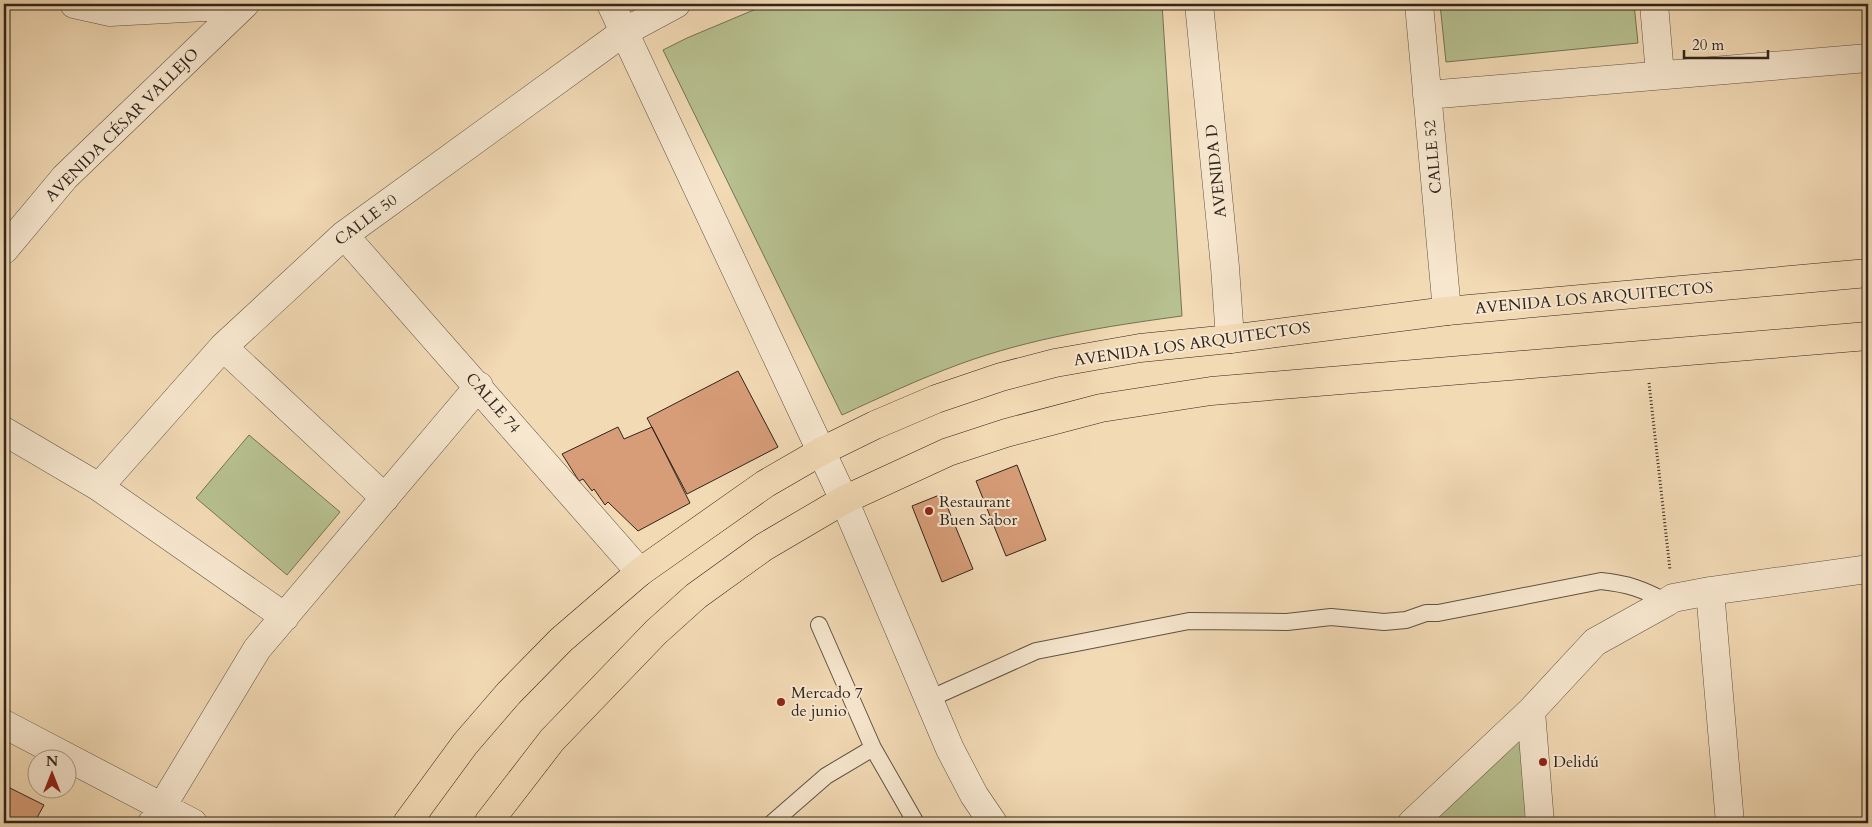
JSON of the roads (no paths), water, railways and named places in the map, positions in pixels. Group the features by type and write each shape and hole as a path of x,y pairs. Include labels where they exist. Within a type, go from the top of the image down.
{"main road":[{"name":"AVENIDA LOS ARQUITECTOS","path":"407,823 465,744 509,693 561,640 640,572 765,484 822,451 875,425 936,399 1001,377 1055,363 1140,348 1230,339 1447,311 1868,273"},
{"path":"488,823 552,740 656,632 696,596 764,547 844,500 948,452 1006,433 1101,408 1211,392 1868,336"}],"street":[{"path":"74,4 110,12 244,4"},
{"name":"AVENIDA CÉSAR VALLEJO","path":"4,250 64,177 244,4"},
{"path":"611,4 822,451 950,749 974,795 993,823"},
{"name":"CALLE 50","path":"99,487 223,347 344,235 624,32 676,4"},
{"name":"AVENIDA D","path":"1199,4 1225,267 1230,339"},
{"name":"CALLE 52","path":"1419,4 1447,311"},
{"path":"1654,4 1660,75"},
{"path":"1427,95 1868,58"},
{"name":"CALLE 74","path":"344,235 479,386 640,572"},
{"path":"223,347 385,498"},
{"path":"157,815 258,649 479,386"},
{"path":"4,431 99,487 285,617"},
{"path":"1412,823 1532,711 1595,642 1670,600 1710,591 1868,570"},
{"path":"1710,591 1730,823"},
{"path":"1532,711 1540,823"},
{"path":"4,724 157,815 193,823"}],"lane":[{"path":"929,699 1036,651 1189,621 1287,622 1331,617 1384,622 1406,620 1426,613 1438,613 1601,581 1624,584 1670,600"},
{"path":"819,625 873,748 916,823"},
{"path":"772,823 826,776 873,748"}],"place":[{"name":"Restaurant Buen Sabor","path":"929,511"},
{"name":"Mercado 7 de junio","path":"781,702"},
{"name":"Delidú","path":"1543,762"}]}
